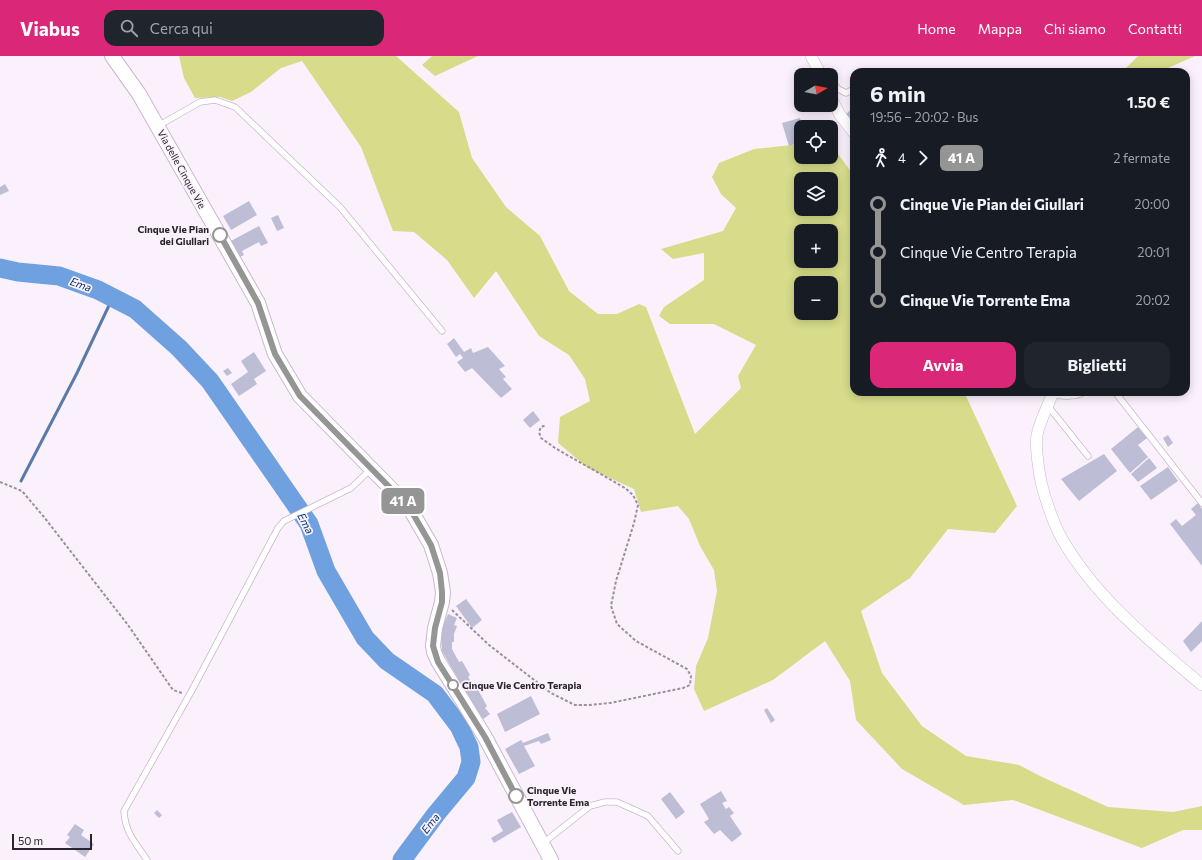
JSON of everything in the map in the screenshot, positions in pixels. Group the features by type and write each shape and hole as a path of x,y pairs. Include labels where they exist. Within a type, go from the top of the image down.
{"street":[{"name":"Via delle Cinque Vie","path":"112,56 139,94 158,126 258,303 275,354 300,396 409,507 431,545 440,573 442,592 442,602 433,639 434,652 438,662 485,737 551,860"},
{"path":"811,56 818,68"},
{"path":"838,111 850,128"},
{"path":"1050,396 1037,436 1039,473 1048,507 1062,538 1082,569 1107,599 1202,685"}],"lane":[{"path":"838,88 843,93 850,91"},
{"path":"158,126 200,102 215,100 235,107 340,207 442,331"},
{"path":"1118,396 1202,503"},
{"path":"1048,406 1088,456"},
{"path":"148,860 130,836 125,822 124,811 191,692 278,528 284,521 351,488 371,469"},
{"path":"542,844 590,806 605,802 617,802 648,816 678,851"}],"path":[{"path":"442,602 489,645 551,693 575,705 610,703 683,688 690,685 691,676 687,669 636,641 617,624 611,606 616,581 638,505 633,495 625,488 555,448 541,438 539,432 541,427 546,425"},
{"path":"0,482 22,492 44,517 128,625 173,690 183,694 191,692"}],"green space":[{"path":"179,56 396,56 459,112 472,158 506,207 540,236 569,291 598,314 617,314 639,304 646,307 695,434 741,388 738,376 756,345 714,324 670,324 659,316 664,307 704,280 704,253 673,259 661,249 723,231 736,208 721,194 712,177 719,163 754,149 794,145 794,164 838,164 838,154 850,170 850,396 966,396 1017,506 995,533 948,529 910,578 861,611 882,673 922,726 966,756 1019,765 1108,807 1173,812 1202,806 1202,830 1183,830 1142,848 1013,800 964,805 902,769 856,720 850,681 825,641 773,680 704,711 694,689 696,666 708,638 717,591 714,570 700,546 689,519 678,506 641,512 634,489 588,468 558,443 560,417 590,401 585,379 569,355 539,336 496,271 474,298 447,260 414,232 393,231 361,147 302,61 281,68 251,92 232,101 220,97 195,98 184,78"},
{"path":"432,56 478,56 435,76 422,65"},
{"path":"1138,56 1195,56 1168,68 1126,68"}],"building":[{"path":"850,110 850,118 846,114"},
{"path":"800,118 801,120 794,120 794,144 789,146 782,123"},
{"path":"5,184 9,191 0,195 0,187"},
{"path":"249,201 257,215 231,230 223,216"},
{"path":"278,215 284,228 277,231 271,218"},
{"path":"259,226 268,243 261,246 259,242 242,251 244,255 238,258 229,242"},
{"path":"454,338 464,352 471,348 473,353 488,347 505,366 499,369 506,377 503,379 512,389 501,398 472,368 465,372 457,362 463,358 460,354 456,357 447,344"},
{"path":"254,352 266,371 254,379 257,384 239,396 231,384 248,372 241,361"},
{"path":"228,368 232,373 227,376 223,371"},
{"path":"533,411 540,420 530,428 523,420"},
{"path":"1138,427 1147,438 1138,445 1148,457 1130,473 1111,449"},
{"path":"1168,435 1173,443 1168,447 1163,438"},
{"path":"1104,454 1117,471 1079,501 1061,479"},
{"path":"1149,458 1157,468 1138,482 1131,474"},
{"path":"1168,467 1178,481 1151,500 1140,486"},
{"path":"1198,503 1202,509 1202,566 1170,524 1176,519 1182,526 1196,515 1191,509"},
{"path":"466,599 482,620 472,628 456,606"},
{"path":"448,614 457,618 454,625 457,626 454,634 454,642 452,642 452,649 459,662 462,661 470,675 468,677 476,689 477,688 487,706 485,708 490,714 482,720 442,651 441,630"},
{"path":"1202,621 1202,641 1191,652 1183,641"},
{"path":"531,696 540,714 505,732 497,714"},
{"path":"767,708 775,720 771,723 764,710"},
{"path":"548,733 551,740 541,744 539,741 524,746 535,766 519,774 505,749 521,740 523,743"},
{"path":"721,791 727,801 722,803 726,809 729,807 734,813 730,816 742,834 732,842 720,830 714,834 704,822 709,819 700,804"},
{"path":"670,792 685,812 676,819 661,799"},
{"path":"157,810 162,815 159,818 154,813"},
{"path":"512,812 521,827 494,843 491,838 503,831 497,820"},
{"path":"75,824 84,830 81,835 94,844 85,857 65,843 70,837 67,835"}],"waterway":[{"name":"Ema","path":"0,268 18,272 59,276 98,290 135,309 179,348 210,381 309,524 326,571 365,638 387,661 435,694 459,726 469,747 471,762 466,778 436,814 402,860"},
{"path":"21,481 77,373 113,297"}],"bus line":[{"path":"220,235 258,303 275,354 300,396 409,507 431,545 440,573 442,592 442,602 433,639 434,652 438,662 485,737 516,796"}],"place":[{"name":"Cinque Vie Pian dei Giullari","path":"220,235"},
{"name":"Cinque Vie Centro Terapia","path":"453,685"},
{"name":"Cinque Vie Torrente Ema","path":"516,796"}]}
